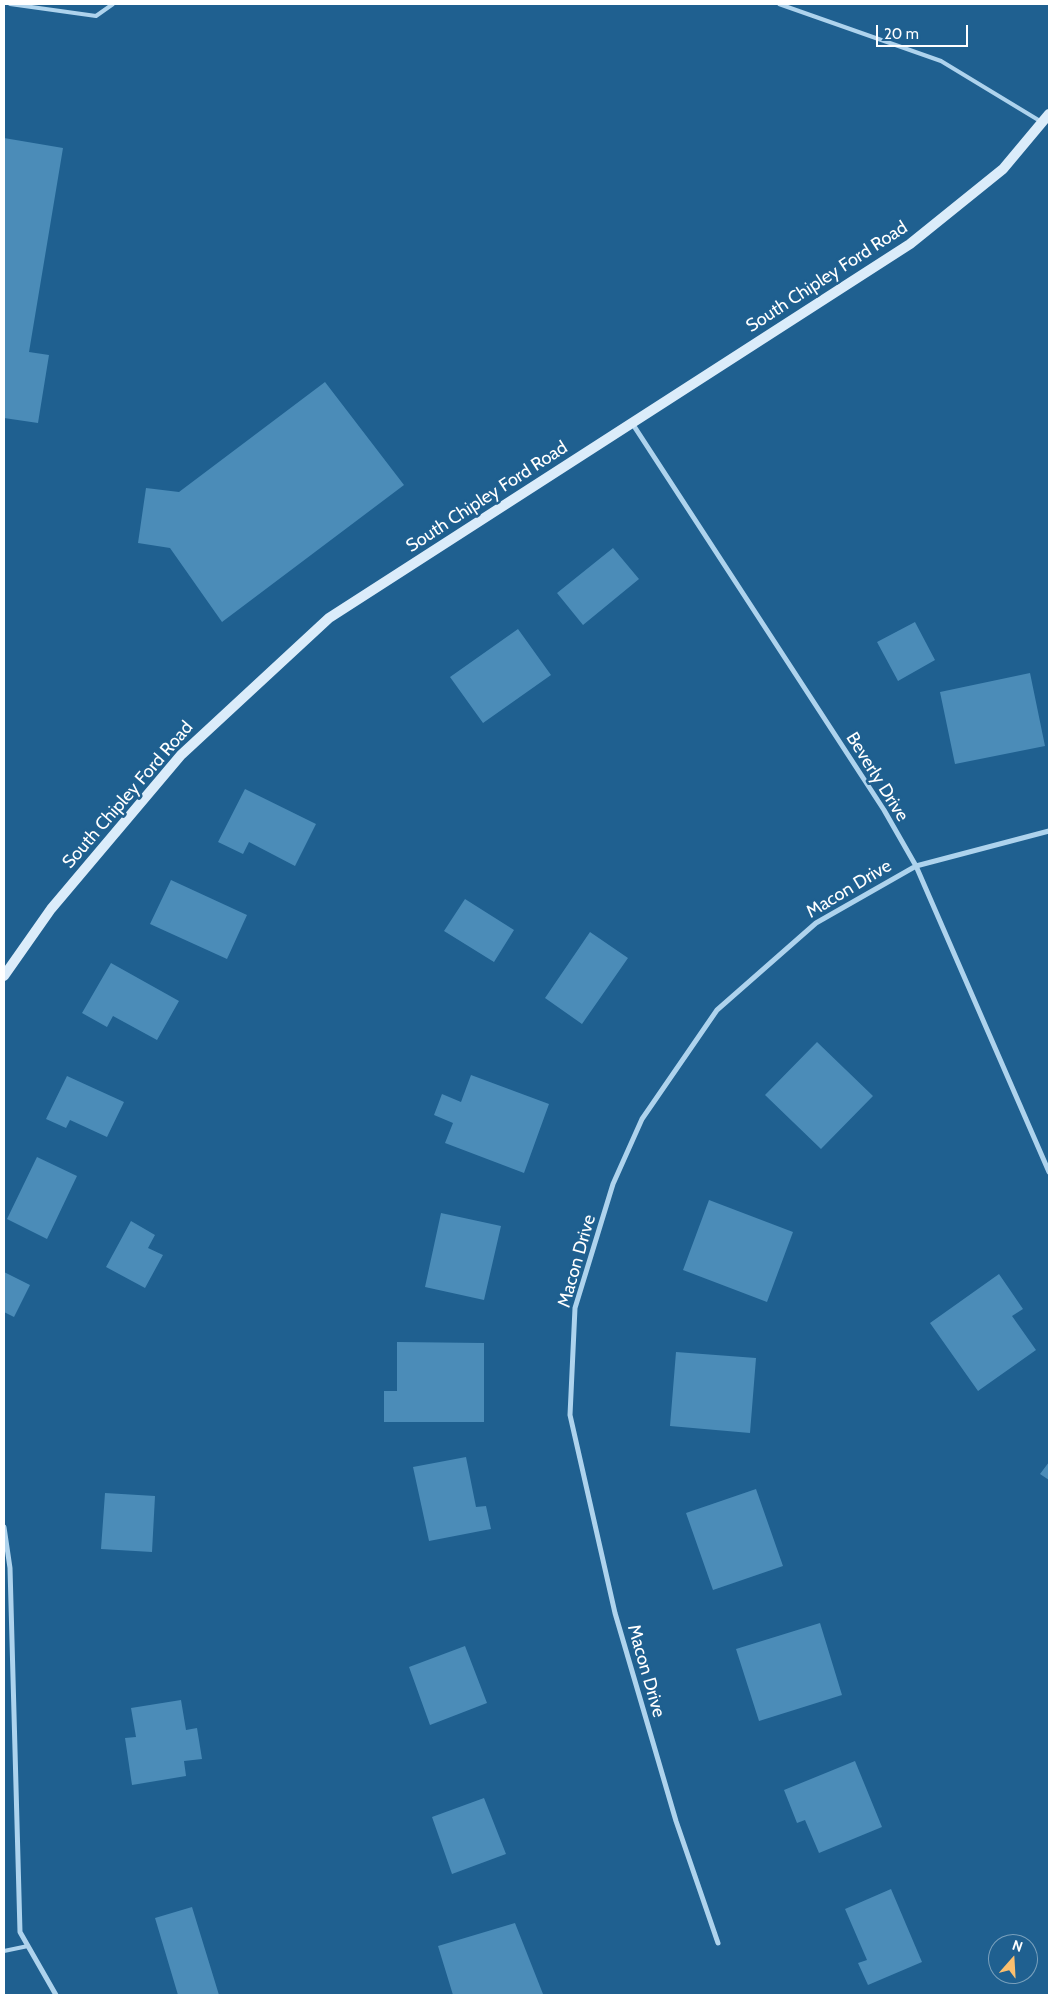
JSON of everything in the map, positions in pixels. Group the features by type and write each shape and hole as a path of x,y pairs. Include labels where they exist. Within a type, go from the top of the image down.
{"street":[{"name":"South Chipley Ford Road","path":"4,976 51,909 181,755 329,618 910,244 1003,169 1046,118"},
{"name":"Beverly Drive","path":"632,423 884,810 916,866 1049,1172"},
{"name":"Macon Drive","path":"718,1943 676,1821 615,1613 570,1415 575,1308 613,1184 642,1119 717,1010 816,923 916,866 1049,831"},
{"path":"4,1527 10,1568 20,1932 56,1995"}],"lane":[{"path":"10,4 96,16 113,4"},
{"path":"779,4 941,61 1046,118"},
{"path":"4,1608 11,1608"},
{"path":"4,1951 28,1946"}],"building":[{"path":"4,138 63,148 29,352 49,355 38,423 4,418"},
{"path":"325,382 404,485 222,622 170,548 138,543 146,488 179,492"},
{"path":"613,548 639,579 583,625 557,593"},
{"path":"915,622 935,660 898,681 877,642"},
{"path":"518,629 551,675 483,723 450,677"},
{"path":"1030,673 1045,746 955,764 940,692"},
{"path":"245,789 316,824 295,866 249,842 243,854 218,842"},
{"path":"171,880 247,915 227,959 150,924"},
{"path":"465,899 514,930 494,962 444,931"},
{"path":"590,932 628,958 582,1024 545,998"},
{"path":"111,963 179,1001 157,1040 113,1016 107,1027 82,1013"},
{"path":"817,1042 873,1096 821,1149 765,1095"},
{"path":"471,1075 549,1104 524,1173 445,1143 453,1123 434,1115 442,1094 461,1102"},
{"path":"67,1076 124,1102 107,1137 70,1120 66,1128 46,1119"},
{"path":"37,1157 77,1176 47,1239 7,1219"},
{"path":"709,1200 793,1232 767,1302 683,1270"},
{"path":"441,1213 501,1226 484,1300 425,1287"},
{"path":"131,1221 155,1235 148,1248 163,1255 145,1288 106,1267"},
{"path":"4,1272 30,1285 14,1317 4,1312"},
{"path":"999,1274 1023,1309 1012,1316 1036,1350 978,1391 930,1323"},
{"path":"397,1342 484,1343 484,1422 384,1422 384,1391 397,1391"},
{"path":"676,1352 756,1358 750,1433 670,1426"},
{"path":"466,1457 476,1507 486,1506 491,1529 429,1541 413,1467"},
{"path":"1049,1462 1049,1480 1040,1474"},
{"path":"756,1489 783,1566 713,1590 686,1513"},
{"path":"105,1493 155,1496 152,1552 101,1549"},
{"path":"820,1623 842,1695 759,1721 736,1649"},
{"path":"465,1646 487,1703 430,1725 409,1667"},
{"path":"181,1700 186,1730 197,1728 202,1759 184,1761 186,1776 132,1785 125,1738 136,1737 131,1708"},
{"path":"855,1761 882,1827 819,1853 805,1820 797,1823 784,1790"},
{"path":"484,1798 506,1854 452,1874 432,1817"},
{"path":"891,1889 922,1962 868,1985 858,1963 867,1960 845,1909"},
{"path":"192,1907 219,1995 178,1995 155,1918"},
{"path":"515,1923 543,1994 453,1995 438,1946"}]}
